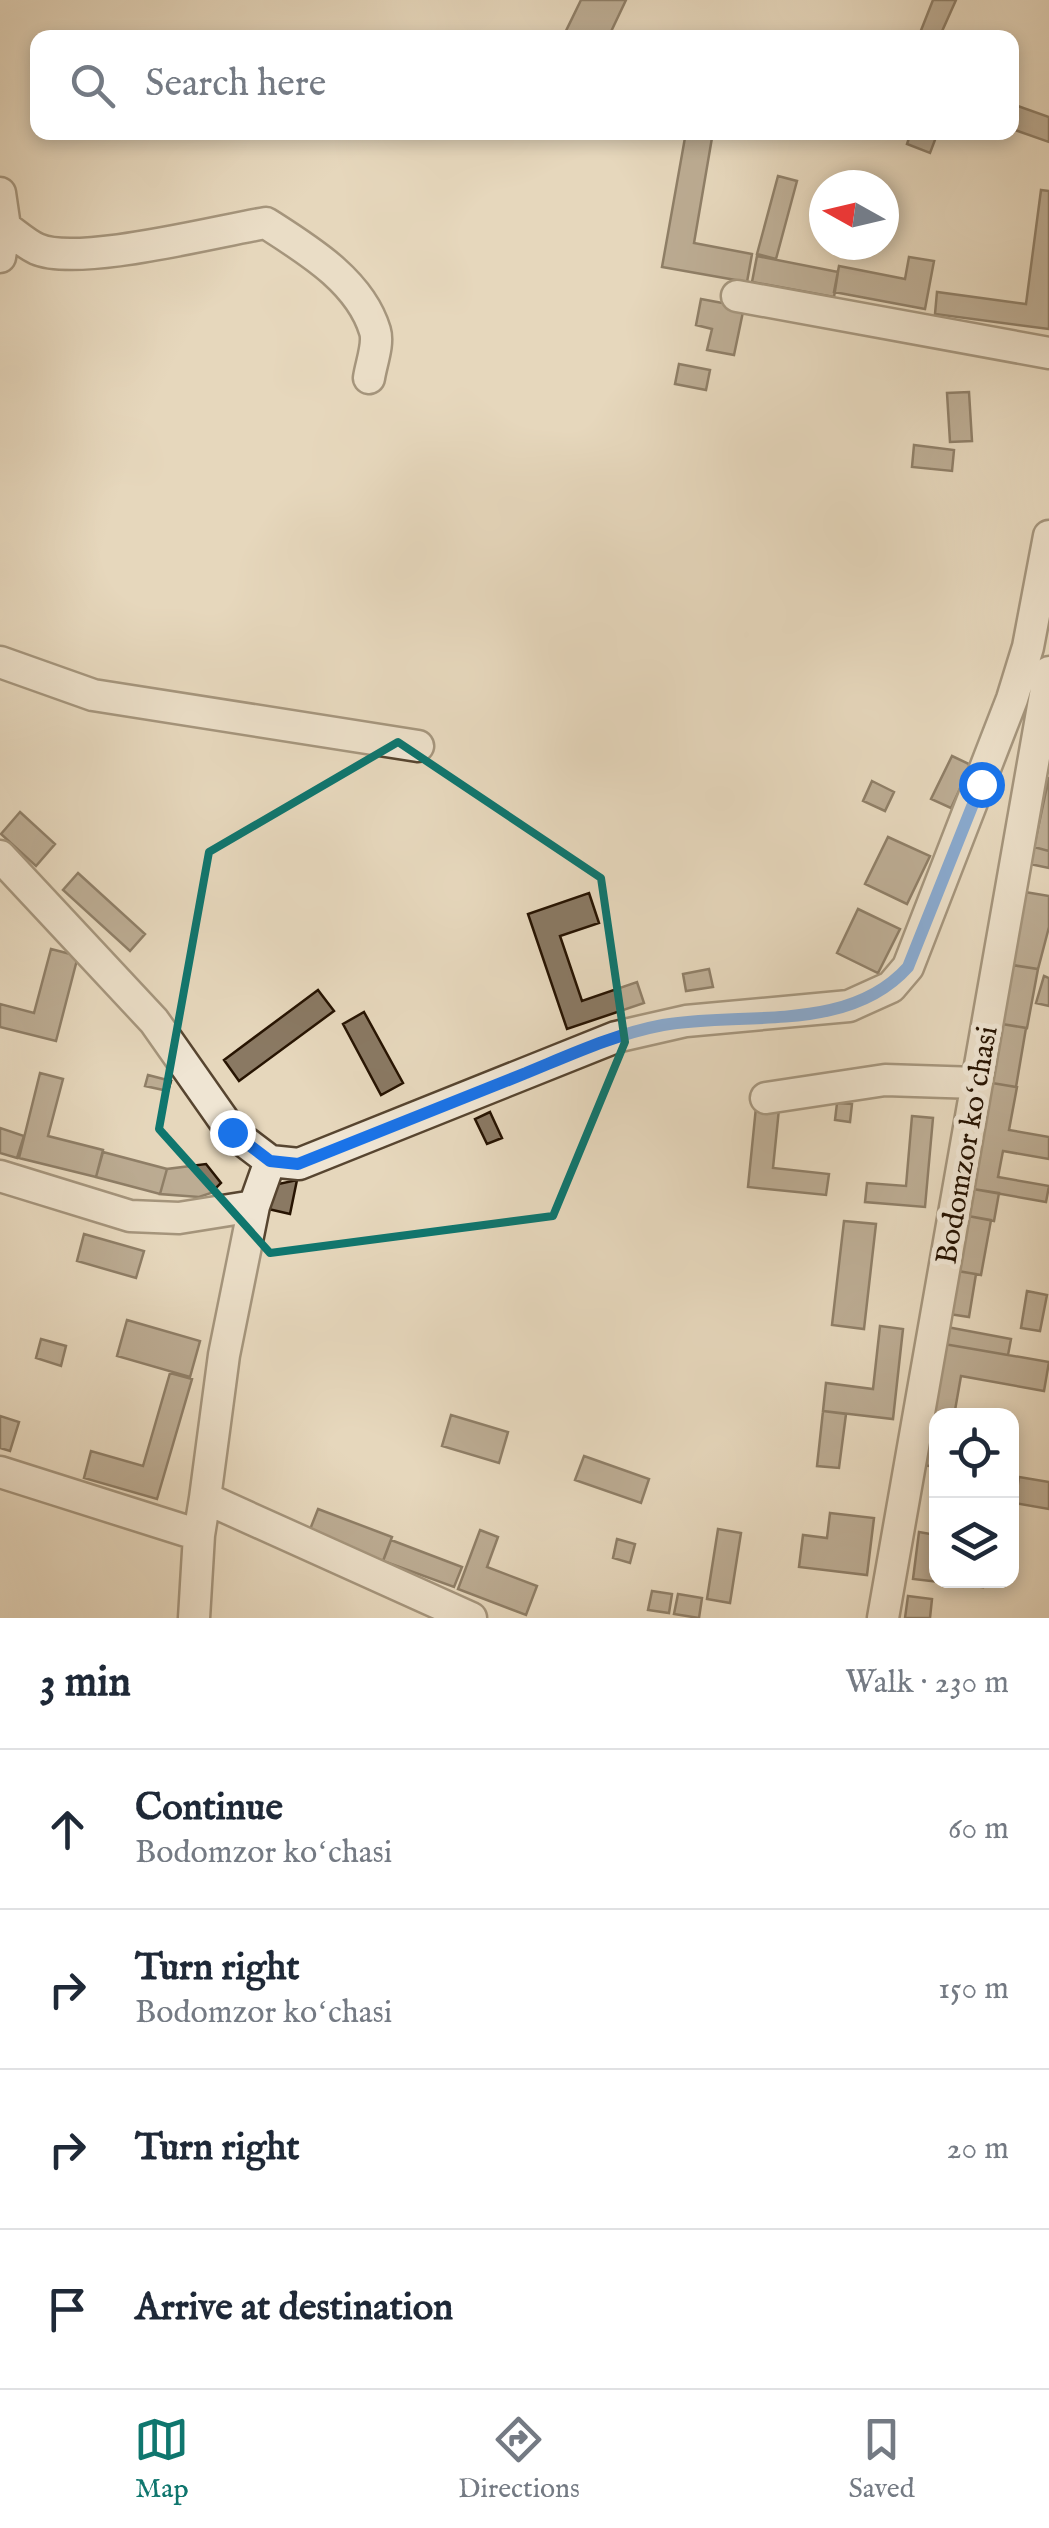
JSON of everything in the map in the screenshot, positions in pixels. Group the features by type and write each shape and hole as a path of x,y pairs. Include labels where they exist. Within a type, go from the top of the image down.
{"street":[{"path":"0,193 3,242 39,250 74,252 136,247 266,223 308,250 357,294 377,335 369,378"},
{"path":"736,296 1049,353"},
{"path":"0,856 14,881 154,1020 232,1132 270,1161 298,1164 616,1037 686,1021 832,1009 869,1000 890,987 908,967 1038,652 1049,536"},
{"path":"0,662 93,695 418,746"},
{"name":"Bodomzor koʻchasi","path":"883,1618 1049,672"},
{"path":"766,1098 885,1080 977,1083"},
{"path":"194,1618 199,1535 224,1356 254,1206 270,1161"},
{"path":"0,1176 130,1216 179,1218 254,1206"},
{"path":"0,1472 199,1535"},
{"path":"205,1498 471,1618"}],"highlighted area":[{"path":"398,742 601,878 625,1042 553,1216 270,1253 159,1129 209,852"}],"building":[{"path":"581,0 626,0 612,30 566,30"},
{"path":"933,0 956,0 943,30 921,30"},
{"path":"1019,106 1049,117 1049,142 1019,131"},
{"path":"685,140 712,140 694,243 752,254 747,282 662,267"},
{"path":"908,140 935,140 930,153 907,144"},
{"path":"778,176 797,181 776,259 757,254"},
{"path":"1041,190 1049,191 1049,329 935,314 937,292 1026,304"},
{"path":"757,256 838,272 834,297 752,282"},
{"path":"909,257 934,261 925,309 834,292 839,266 905,279"},
{"path":"701,299 744,307 734,355 707,350 712,329 696,325"},
{"path":"679,364 710,370 706,390 675,384"},
{"path":"969,392 972,441 950,442 947,393"},
{"path":"914,445 954,450 952,471 912,467"},
{"path":"952,756 971,765 951,808 931,799"},
{"path":"1049,777 1049,851 1034,847"},
{"path":"872,781 894,792 885,811 863,801"},
{"path":"20,812 55,844 36,866 1,834"},
{"path":"888,837 930,856 907,904 865,884"},
{"path":"1034,847 1049,851 1049,868 1030,864"},
{"path":"78,873 145,934 130,951 63,890"},
{"path":"1025,892 1049,896 1049,927 1038,969 1012,965"},
{"path":"589,893 599,923 560,936 582,1001 637,982 644,1003 567,1029 528,914"},
{"path":"858,909 900,929 878,973 837,953"},
{"path":"51,949 78,956 56,1041 0,1027 0,1004 34,1013"},
{"path":"1013,965 1038,969 1027,1028 1002,1024"},
{"path":"709,969 713,987 686,991 683,974"},
{"path":"1044,976 1049,978 1049,1006 1036,1003"},
{"path":"318,990 334,1011 239,1081 224,1060"},
{"path":"364,1012 403,1083 381,1095 343,1024"},
{"path":"1002,1024 1026,1028 1016,1087 992,1083"},
{"path":"40,1073 63,1079 48,1136 103,1150 96,1177 19,1158"},
{"path":"148,1075 171,1081 168,1091 145,1086"},
{"path":"992,1083 1017,1087 1009,1130 1049,1137 1049,1159 1003,1151 998,1177 1049,1186 1046,1202 973,1189"},
{"path":"837,1103 852,1104 850,1122 835,1120"},
{"path":"756,1107 779,1109 773,1168 829,1174 826,1195 748,1187"},
{"path":"490,1112 502,1138 487,1144 475,1119"},
{"path":"912,1116 933,1118 925,1207 865,1202 867,1183 906,1186"},
{"path":"0,1128 24,1136 17,1158 0,1153"},
{"path":"103,1152 167,1169 160,1194 96,1177"},
{"path":"206,1164 221,1183 211,1193 199,1197 160,1194 167,1169"},
{"path":"297,1180 290,1214 264,1208 269,1186"},
{"path":"973,1189 999,1193 994,1221 968,1216"},
{"path":"968,1216 991,1220 981,1275 958,1271"},
{"path":"844,1221 876,1224 864,1329 832,1325"},
{"path":"84,1234 144,1251 136,1278 77,1261"},
{"path":"957,1271 976,1274 969,1317 949,1314"},
{"path":"1027,1291 1047,1295 1040,1331 1021,1328"},
{"path":"127,1320 200,1341 190,1377 117,1356"},
{"path":"880,1326 903,1329 893,1419 823,1411 826,1383 873,1389"},
{"path":"947,1327 1011,1339 1008,1355 944,1344"},
{"path":"41,1339 66,1346 61,1366 36,1358"},
{"path":"944,1344 1049,1362 1044,1391 961,1376 955,1408 933,1408"},
{"path":"170,1373 192,1379 157,1499 84,1478 91,1451 143,1466"},
{"path":"823,1411 846,1414 839,1468 817,1466"},
{"path":"451,1415 508,1432 499,1463 442,1446"},
{"path":"0,1416 19,1422 10,1451 0,1448"},
{"path":"929,1430 929,1466 923,1465"},
{"path":"584,1456 649,1479 641,1503 575,1480"},
{"path":"1019,1477 1049,1482 1049,1509 1019,1504"},
{"path":"318,1509 392,1537 383,1561 309,1532"},
{"path":"830,1513 874,1518 867,1575 799,1567 803,1535 827,1538"},
{"path":"718,1529 741,1533 730,1603 707,1599"},
{"path":"480,1530 498,1537 487,1567 537,1586 526,1615 458,1589"},
{"path":"919,1532 929,1534 929,1581 913,1579"},
{"path":"617,1539 635,1544 630,1563 613,1558"},
{"path":"391,1540 462,1567 454,1587 383,1561"},
{"path":"652,1591 672,1594 669,1613 648,1610"},
{"path":"678,1594 702,1598 699,1618 674,1614"},
{"path":"908,1596 932,1599 930,1618 905,1618"}],"route":[{"path":"232,1132 270,1161 298,1164 616,1037 686,1021 816,1012 869,1000 890,987 908,967 981,784"}]}
